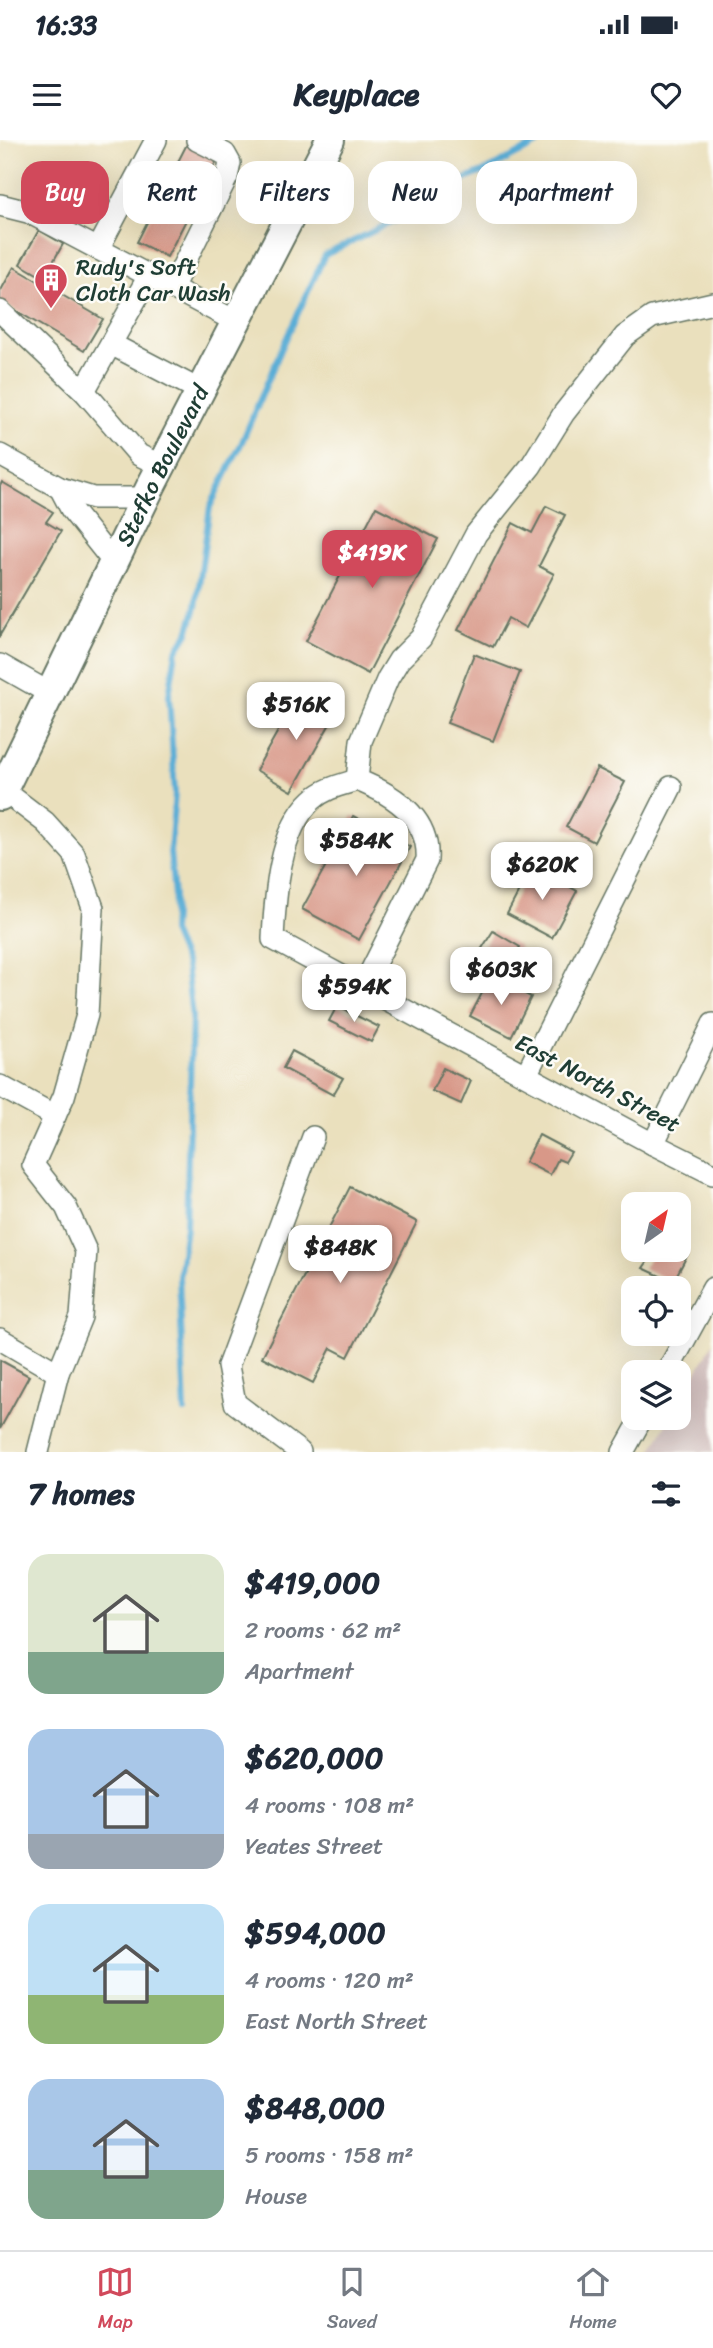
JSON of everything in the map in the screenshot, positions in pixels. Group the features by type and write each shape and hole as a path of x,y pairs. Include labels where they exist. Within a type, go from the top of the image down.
{"main road":[{"name":"Stefko Boulevard","path":"2,793 162,466 330,140"}],"street":[{"path":"98,248 156,140"},
{"path":"172,288 227,177 230,163 225,154 197,140"},
{"path":"0,205 28,212 237,322"},
{"path":"84,391 149,276"},
{"path":"363,987 427,860 428,846 419,823 394,798 357,780 361,741 388,678 399,660 421,638 476,534 530,466 564,413 625,336 652,317 713,303"},
{"path":"0,311 84,391 139,455 162,466"},
{"path":"111,344 201,391"},
{"path":"0,455 60,488 93,498 146,498"},
{"path":"60,488 71,509 114,563"},
{"path":"0,665 51,694"},
{"name":"East North Street","path":"357,780 329,789 313,799 301,813 286,844 275,906 273,939 713,1174"},
{"path":"526,1074 671,787"},
{"path":"2,793 45,822 75,854 93,908 87,1015 64,1096 33,1165 66,1207 86,1251 81,1317 58,1373 38,1452"},
{"path":"653,1143 713,1024"},
{"path":"0,1086 55,1116"},
{"path":"300,1452 235,1403 228,1366 313,1138"},
{"path":"674,1360 713,1288"},
{"path":"0,1339 58,1373"},
{"path":"623,1452 635,1430"}],"shaded area":[{"path":"713,1343 713,1452 651,1452 663,1430 691,1430 691,1382"}],"building":[{"path":"188,142 218,158 216,161 178,161"},
{"path":"146,224 184,224 167,257 137,242"},
{"path":"39,230 63,244 44,278 20,264"},
{"name":"Rudy's Soft Cloth Car Wash","path":"14,267 103,319 84,351 0,301 0,292"},
{"path":"2,482 53,512 46,522 61,531 0,635 0,486"},
{"path":"546,506 565,515 539,566 554,574 526,628 508,618 493,647 458,630 513,523 532,533"},
{"path":"376,507 438,539 368,674 306,641"},
{"path":"474,654 520,672 493,741 447,723"},
{"path":"300,692 336,713 292,791 256,770"},
{"path":"597,768 625,782 594,842 566,827"},
{"path":"353,816 410,847 359,940 302,909"},
{"path":"532,866 577,891 552,938 507,914"},
{"path":"493,931 520,947 507,966 481,950"},
{"path":"491,976 531,997 511,1037 470,1016"},
{"path":"337,1006 379,1027 371,1042 329,1021"},
{"path":"292,1051 343,1078 333,1095 283,1068"},
{"path":"443,1068 471,1081 461,1104 432,1091"},
{"path":"539,1135 571,1152 565,1162 558,1159 550,1175 525,1162"},
{"path":"350,1187 417,1222 348,1357 331,1348 313,1383 262,1357"},
{"path":"647,1262 684,1262 676,1276 660,1276 643,1268"},
{"path":"0,1360 29,1376 0,1429"}],"waterway":[{"path":"185,1411 179,1277 186,1227 192,1017 186,965 172,932 174,896 170,852 175,793 169,695 176,652 188,633 196,607 210,507 242,442 325,255 400,218 436,191 483,172 537,144 538,140"}],"place":[{"name":"Rudy's Soft Cloth Car Wash","path":"51,310"}]}
